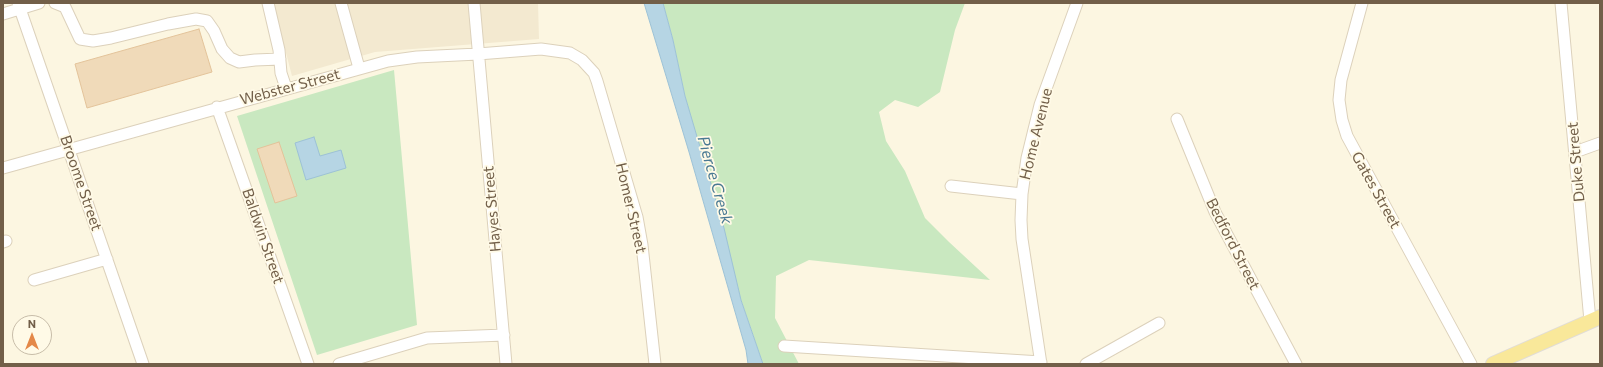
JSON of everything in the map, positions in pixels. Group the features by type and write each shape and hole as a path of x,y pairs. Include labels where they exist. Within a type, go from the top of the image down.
{"main road":[{"path":"1493,364 1510,360 1595,319"}],"street":[{"path":"3,14 19,6 39,3"},
{"path":"55,3 65,7 80,39 93,41 111,38 168,24 196,19 207,21 214,31 222,49 230,58 239,62 280,59"},
{"path":"268,3 280,59 281,73 286,88"},
{"path":"341,3 359,68"},
{"name":"Hayes Street","path":"474,3 506,364"},
{"name":"Home Avenue","path":"1041,363 1022,239 1022,194 1027,158 1040,105 1077,3"},
{"name":"Gates Street","path":"1362,3 1341,80 1339,100 1342,120 1351,143 1471,364"},
{"name":"Duke Street","path":"1561,3 1595,319"},
{"name":"Broome Street","path":"19,6 143,364"},
{"name":"Webster Street","path":"3,168 388,60 542,49 570,53 582,60"},
{"name":"Homer Street","path":"582,60 594,73 597,81 637,217 643,252 655,364"},
{"name":"Baldwin Street","path":"218,107 308,364"},
{"name":"Bedford Street","path":"1177,119 1215,212 1296,364"},
{"path":"1576,152 1600,142"},
{"path":"951,186 1022,194"},
{"path":"34,280 107,259"},
{"path":"1086,364 1159,323"},
{"path":"339,364 427,338 504,335"},
{"path":"784,346 1041,363"}],"shaded area":[{"path":"273,3 538,3 539,39 375,52 292,76"}],"green space":[{"path":"663,3 965,3 955,30 940,92 918,107 895,100 879,112 886,141 905,171 925,218 990,280 809,260 776,276 775,318 799,364 763,364 741,300 685,96 673,40"},
{"path":"394,70 417,325 317,355 237,116"}],"water":[{"path":"644,3 663,3 673,40 685,96 724,228 741,300 763,364 748,364 746,350 689,152"},
{"path":"314,137 320,156 341,150 346,168 306,180 295,143"}],"building":[{"path":"199,29 212,72 87,108 75,64"},
{"path":"279,142 297,196 275,203 257,149"}],"water label":[{"name":"Pierce Creek","path":"715,180"}]}
